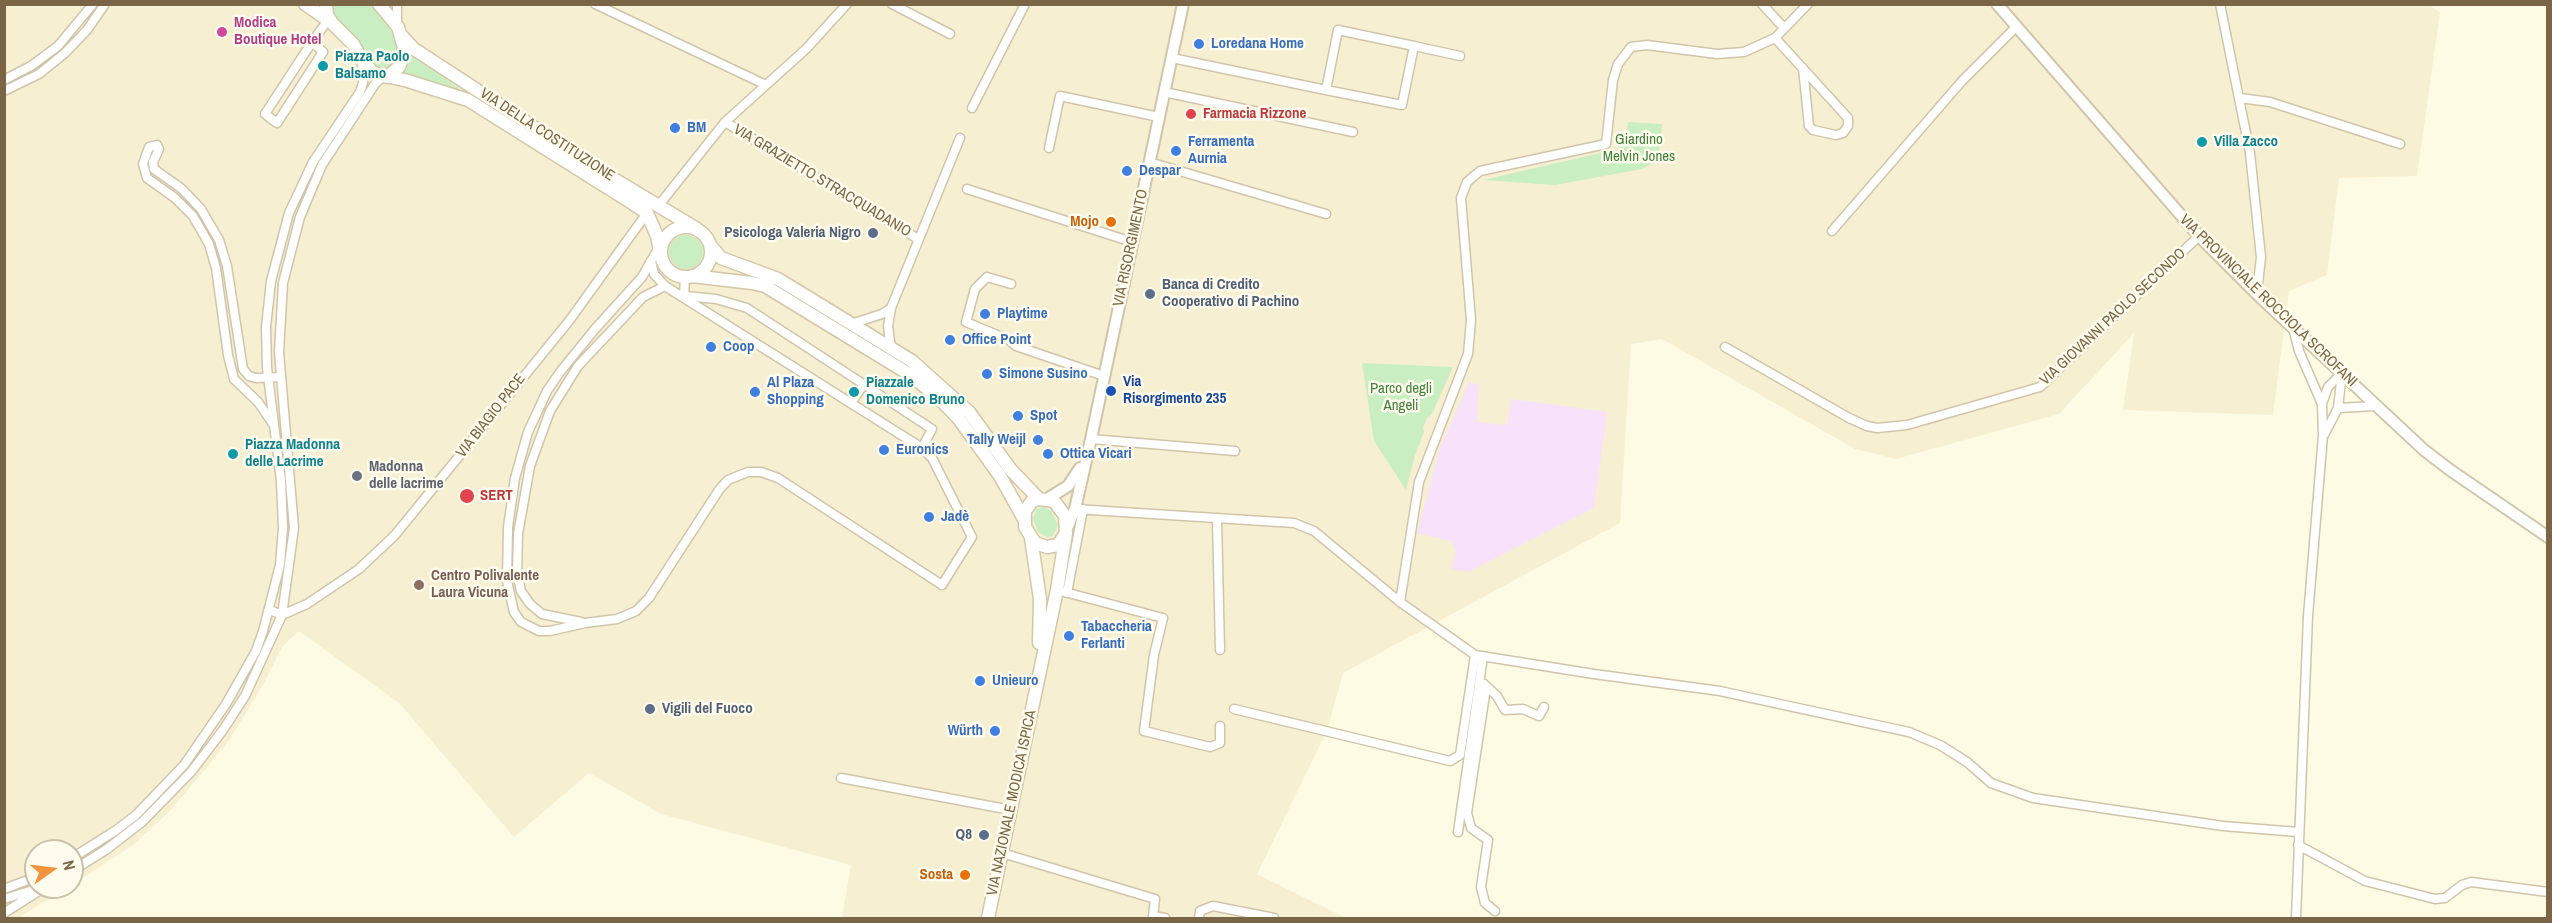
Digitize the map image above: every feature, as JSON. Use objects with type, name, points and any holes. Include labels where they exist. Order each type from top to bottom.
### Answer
[{"type":"main road","points":[[305,4],[330,21],[353,44],[373,73],[386,77],[394,74],[403,60],[405,52],[399,31]]},
{"type":"main road","points":[[326,4],[330,21]]},
{"type":"main road","name":"VIA DELLA COSTITUZIONE","points":[[380,4],[414,49],[612,178],[697,230]]},
{"type":"main road","name":"VIA DELLA COSTITUZIONE","points":[[386,77],[408,81],[479,106],[647,213]]},
{"type":"main road","points":[[647,213],[659,252],[664,263],[673,273],[687,279],[752,283],[765,286],[909,374],[938,397],[959,419],[1000,476],[1024,519],[1031,538],[1040,599],[1035,689]]},
{"type":"main road","points":[[659,252],[671,232],[677,228],[697,230],[707,238],[721,258],[778,279],[912,361],[969,412],[1011,470],[1043,499],[1054,501],[1062,510],[1067,529],[1062,591],[1035,689]]},
{"type":"main road","points":[[687,279],[707,264],[710,258],[710,245]]},
{"type":"main road","points":[[1024,519],[1028,506],[1043,499]]},
{"type":"main road","points":[[1031,538],[1035,543],[1047,547],[1058,545],[1067,529]]},
{"type":"main road","name":"VIA NAZIONALE MODICA ISPICA","points":[[988,918],[1035,689]]},
{"type":"street","points":[[4,80],[44,58],[71,32],[93,4]]},
{"type":"street","points":[[4,91],[39,74],[79,39],[105,4]]},
{"type":"street","points":[[397,4],[399,31]]},
{"type":"street","points":[[595,4],[766,85]]},
{"type":"street","points":[[658,205],[725,122],[806,49],[847,4]]},
{"type":"street","points":[[892,4],[950,34]]},
{"type":"street","points":[[972,108],[1025,4]]},
{"type":"street","name":"VIA RISORGIMENTO","points":[[1085,457],[1091,439],[1183,4]]},
{"type":"street","points":[[1762,4],[1785,28]]},
{"type":"street","points":[[1400,602],[1419,482],[1468,354],[1471,320],[1461,198],[1467,182],[1480,171],[1606,144],[1618,64],[1631,47],[1647,45],[1734,54],[1754,49],[1775,38],[1808,4]]},
{"type":"street","name":"VIA PROVINCIALE ROCCIOLA SCROFANI","points":[[1997,4],[2199,236],[2292,327],[2376,406],[2450,470],[2547,537]]},
{"type":"street","points":[[2220,4],[2250,153],[2259,245],[2257,293]]},
{"type":"street","points":[[312,42],[323,52],[277,123],[264,114],[312,42],[330,21]]},
{"type":"street","points":[[1832,231],[1962,81],[2016,27]]},
{"type":"street","points":[[1326,90],[1338,30],[1460,56]]},
{"type":"street","points":[[71,32],[79,39]]},
{"type":"street","points":[[1775,38],[1803,68],[1848,118],[1848,126],[1843,133],[1836,135],[1813,130],[1809,126],[1803,68]]},
{"type":"street","points":[[1172,58],[1402,105],[1414,46]]},
{"type":"street","points":[[84,851],[116,831],[154,798],[184,765],[214,725],[255,651],[270,610],[280,564],[283,502],[267,368],[267,303],[289,213],[313,162],[360,92],[363,83],[362,60]]},
{"type":"street","points":[[84,863],[122,838],[161,805],[191,772],[223,730],[249,687],[282,615],[294,528],[280,377],[280,306],[287,262],[300,217],[322,165],[375,84],[386,77]]},
{"type":"street","points":[[1164,92],[1353,132]]},
{"type":"street","points":[[1050,148],[1060,96],[1159,117]]},
{"type":"street","points":[[2240,98],[2270,102],[2400,144]]},
{"type":"street","name":"VIA GRAZIETTO STRACQUADANIO","points":[[725,122],[918,239]]},
{"type":"street","points":[[891,349],[888,326],[891,308],[960,138]]},
{"type":"street","points":[[153,166],[159,149],[153,145],[146,151],[143,168],[147,178],[175,198],[193,216],[204,233],[216,268],[231,371],[239,386],[252,396],[266,412],[276,431]]},
{"type":"street","points":[[1149,162],[1326,214]]},
{"type":"street","points":[[153,166],[201,209],[214,228],[227,266],[242,366],[246,374],[256,378],[280,377]]},
{"type":"street","points":[[143,168],[153,166]]},
{"type":"street","points":[[967,189],[1132,242]]},
{"type":"street","points":[[289,213],[300,217]]},
{"type":"street","name":"VIA BIAGIO PACE","points":[[282,615],[307,604],[359,569],[395,535],[569,321],[647,213]]},
{"type":"street","name":"VIA GIOVANNI PAOLO SECONDO","points":[[1725,347],[1867,426],[1877,428],[1907,425],[2040,387],[2199,236]]},
{"type":"street","points":[[659,252],[654,274],[667,287],[922,448],[932,458],[972,537],[942,585],[778,478],[761,472],[748,472],[728,480],[718,490],[643,605],[623,618],[585,622],[539,632],[521,622],[514,612],[507,581],[510,504],[525,443],[547,391],[580,347],[642,277],[659,252]]},
{"type":"street","points":[[1011,284],[987,277],[975,289],[966,322],[1009,340],[1016,346],[1104,376]]},
{"type":"street","points":[[585,622],[542,614],[530,604],[521,591],[517,573],[518,534],[530,466],[549,411],[578,366],[643,297],[687,279]]},
{"type":"street","points":[[684,296],[687,279]]},
{"type":"street","points":[[684,296],[716,299],[747,308],[932,429],[922,448]]},
{"type":"street","points":[[851,324],[882,314],[891,308]]},
{"type":"street","points":[[2292,327],[2299,351],[2322,404]]},
{"type":"street","points":[[252,396],[249,383],[262,377],[267,368]]},
{"type":"street","points":[[2296,918],[2308,616],[2323,435],[2322,404],[2328,387],[2342,373]]},
{"type":"street","points":[[2323,435],[2338,408],[2342,373]]},
{"type":"street","points":[[851,404],[864,384]]},
{"type":"street","points":[[252,396],[283,398]]},
{"type":"street","points":[[2338,408],[2376,406]]},
{"type":"street","points":[[1091,439],[1235,451]]},
{"type":"street","points":[[1043,499],[1068,486],[1085,457]]},
{"type":"street","points":[[1085,457],[1079,509],[1062,591],[1163,618],[1154,655],[1144,731],[1210,747],[1220,743],[1220,726]]},
{"type":"street","points":[[1079,509],[1294,523],[1314,531],[1400,602],[1479,656],[1720,691],[1909,732],[1940,745],[1967,762],[1991,783],[2033,798],[2223,825],[2298,832]]},
{"type":"street","points":[[1067,529],[1079,509]]},
{"type":"street","points":[[1217,518],[1220,650]]},
{"type":"street","points":[[270,610],[282,615]]},
{"type":"street","points":[[1458,832],[1480,679],[1479,656]]},
{"type":"street","points":[[1234,709],[1450,761],[1460,755],[1479,656]]},
{"type":"street","points":[[1480,679],[1486,688],[1497,696],[1505,710],[1523,709],[1539,716],[1544,707]]},
{"type":"street","points":[[1486,688],[1467,813],[1471,828],[1488,840],[1481,887],[1485,903],[1495,911]]},
{"type":"street","points":[[841,778],[1011,810]]},
{"type":"street","points":[[154,798],[161,805]]},
{"type":"street","points":[[2298,845],[2365,881],[2435,899],[2445,898],[2462,885],[2471,882],[2547,892]]},
{"type":"street","points":[[1002,853],[1155,899],[1153,916],[1165,918]]},
{"type":"street","points":[[4,889],[24,882]]},
{"type":"street","points":[[6,899],[24,884]]},
{"type":"street","points":[[6,899],[24,893]]},
{"type":"street","points":[[6,899],[8,911],[26,899]]},
{"type":"street","points":[[1198,918],[1200,911],[1213,906],[1274,918]]},
{"type":"shaded area","points":[[2427,4],[2440,12],[2417,176],[2339,178],[2327,275],[2289,291],[2273,415],[2123,410],[2134,333],[2059,414],[1896,459],[1855,449],[1662,339],[1631,344],[1620,523],[1343,673],[1327,731],[1257,874],[1346,918],[842,918],[851,865],[661,814],[589,773],[514,837],[399,703],[299,631],[282,647],[263,685],[228,742],[169,812],[132,846],[84,877],[84,839],[24,839],[24,899],[49,899],[18,918],[5,918],[5,5]]},
{"type":"shaded area","points":[[1469,382],[1479,385],[1477,422],[1507,425],[1511,399],[1607,412],[1594,508],[1468,572],[1451,569],[1456,551],[1451,541],[1417,533],[1440,448]]},
{"type":"green space","points":[[332,4],[371,5],[381,14],[396,40],[398,52],[393,66],[381,71],[374,68],[360,43],[332,14]]},
{"type":"green space","points":[[410,53],[467,94],[403,74]]},
{"type":"green space","name":"Giardino Melvin Jones","points":[[1628,122],[1662,124],[1658,161],[1642,169],[1555,185],[1483,180],[1618,149],[1618,134],[1627,131]]},
{"type":"green space","points":[[686,235],[698,240],[703,252],[698,264],[686,269],[674,264],[669,252],[674,240]]},
{"type":"green space","name":"Parco degli Angeli","points":[[1362,363],[1453,367],[1432,414],[1427,418],[1423,428],[1424,432],[1406,490],[1374,441]]},
{"type":"green space","points":[[1044,507],[1051,511],[1058,525],[1053,536],[1047,537],[1038,532],[1033,518],[1036,509]]},
{"type":"place","name":"Modica Boutique Hotel","points":[[222,32]]},
{"type":"place","name":"Loredana Home","points":[[1199,44]]},
{"type":"place","name":"Piazza Paolo Balsamo","points":[[323,66]]},
{"type":"place","name":"Farmacia Rizzone","points":[[1191,114]]},
{"type":"place","name":"BM","points":[[675,128]]},
{"type":"place","name":"Villa Zacco","points":[[2202,142]]},
{"type":"place","name":"Ferramenta Aurnia","points":[[1176,151]]},
{"type":"place","name":"Despar","points":[[1127,171]]},
{"type":"place","name":"Mojo","points":[[1111,222]]},
{"type":"place","name":"Psicologa Valeria Nigro","points":[[873,233]]},
{"type":"place","name":"Banca di Credito Cooperativo di Pachino","points":[[1150,294]]},
{"type":"place","name":"Playtime","points":[[985,314]]},
{"type":"place","name":"Office Point","points":[[950,340]]},
{"type":"place","name":"Coop","points":[[711,347]]},
{"type":"place","name":"Simone Susino","points":[[987,374]]},
{"type":"place","name":"Via Risorgimento 235","points":[[1111,391]]},
{"type":"place","name":"Al Plaza Shopping","points":[[755,392]]},
{"type":"place","name":"Piazzale Domenico Bruno","points":[[854,392]]},
{"type":"place","name":"Spot","points":[[1018,416]]},
{"type":"place","name":"Tally Weijl","points":[[1038,440]]},
{"type":"place","name":"Euronics","points":[[884,450]]},
{"type":"place","name":"Piazza Madonna delle Lacrime","points":[[233,454]]},
{"type":"place","name":"Ottica Vicari","points":[[1048,454]]},
{"type":"place","name":"Madonna delle lacrime","points":[[357,476]]},
{"type":"place","name":"SERT","points":[[467,496]]},
{"type":"place","name":"Jadè","points":[[929,517]]},
{"type":"place","name":"Centro Polivalente Laura Vicuna","points":[[419,585]]},
{"type":"place","name":"Tabaccheria Ferlanti","points":[[1069,636]]},
{"type":"place","name":"Unieuro","points":[[980,681]]},
{"type":"place","name":"Vigili del Fuoco","points":[[650,709]]},
{"type":"place","name":"Würth","points":[[995,731]]},
{"type":"place","name":"Q8","points":[[984,835]]},
{"type":"place","name":"Sosta","points":[[965,875]]}]
